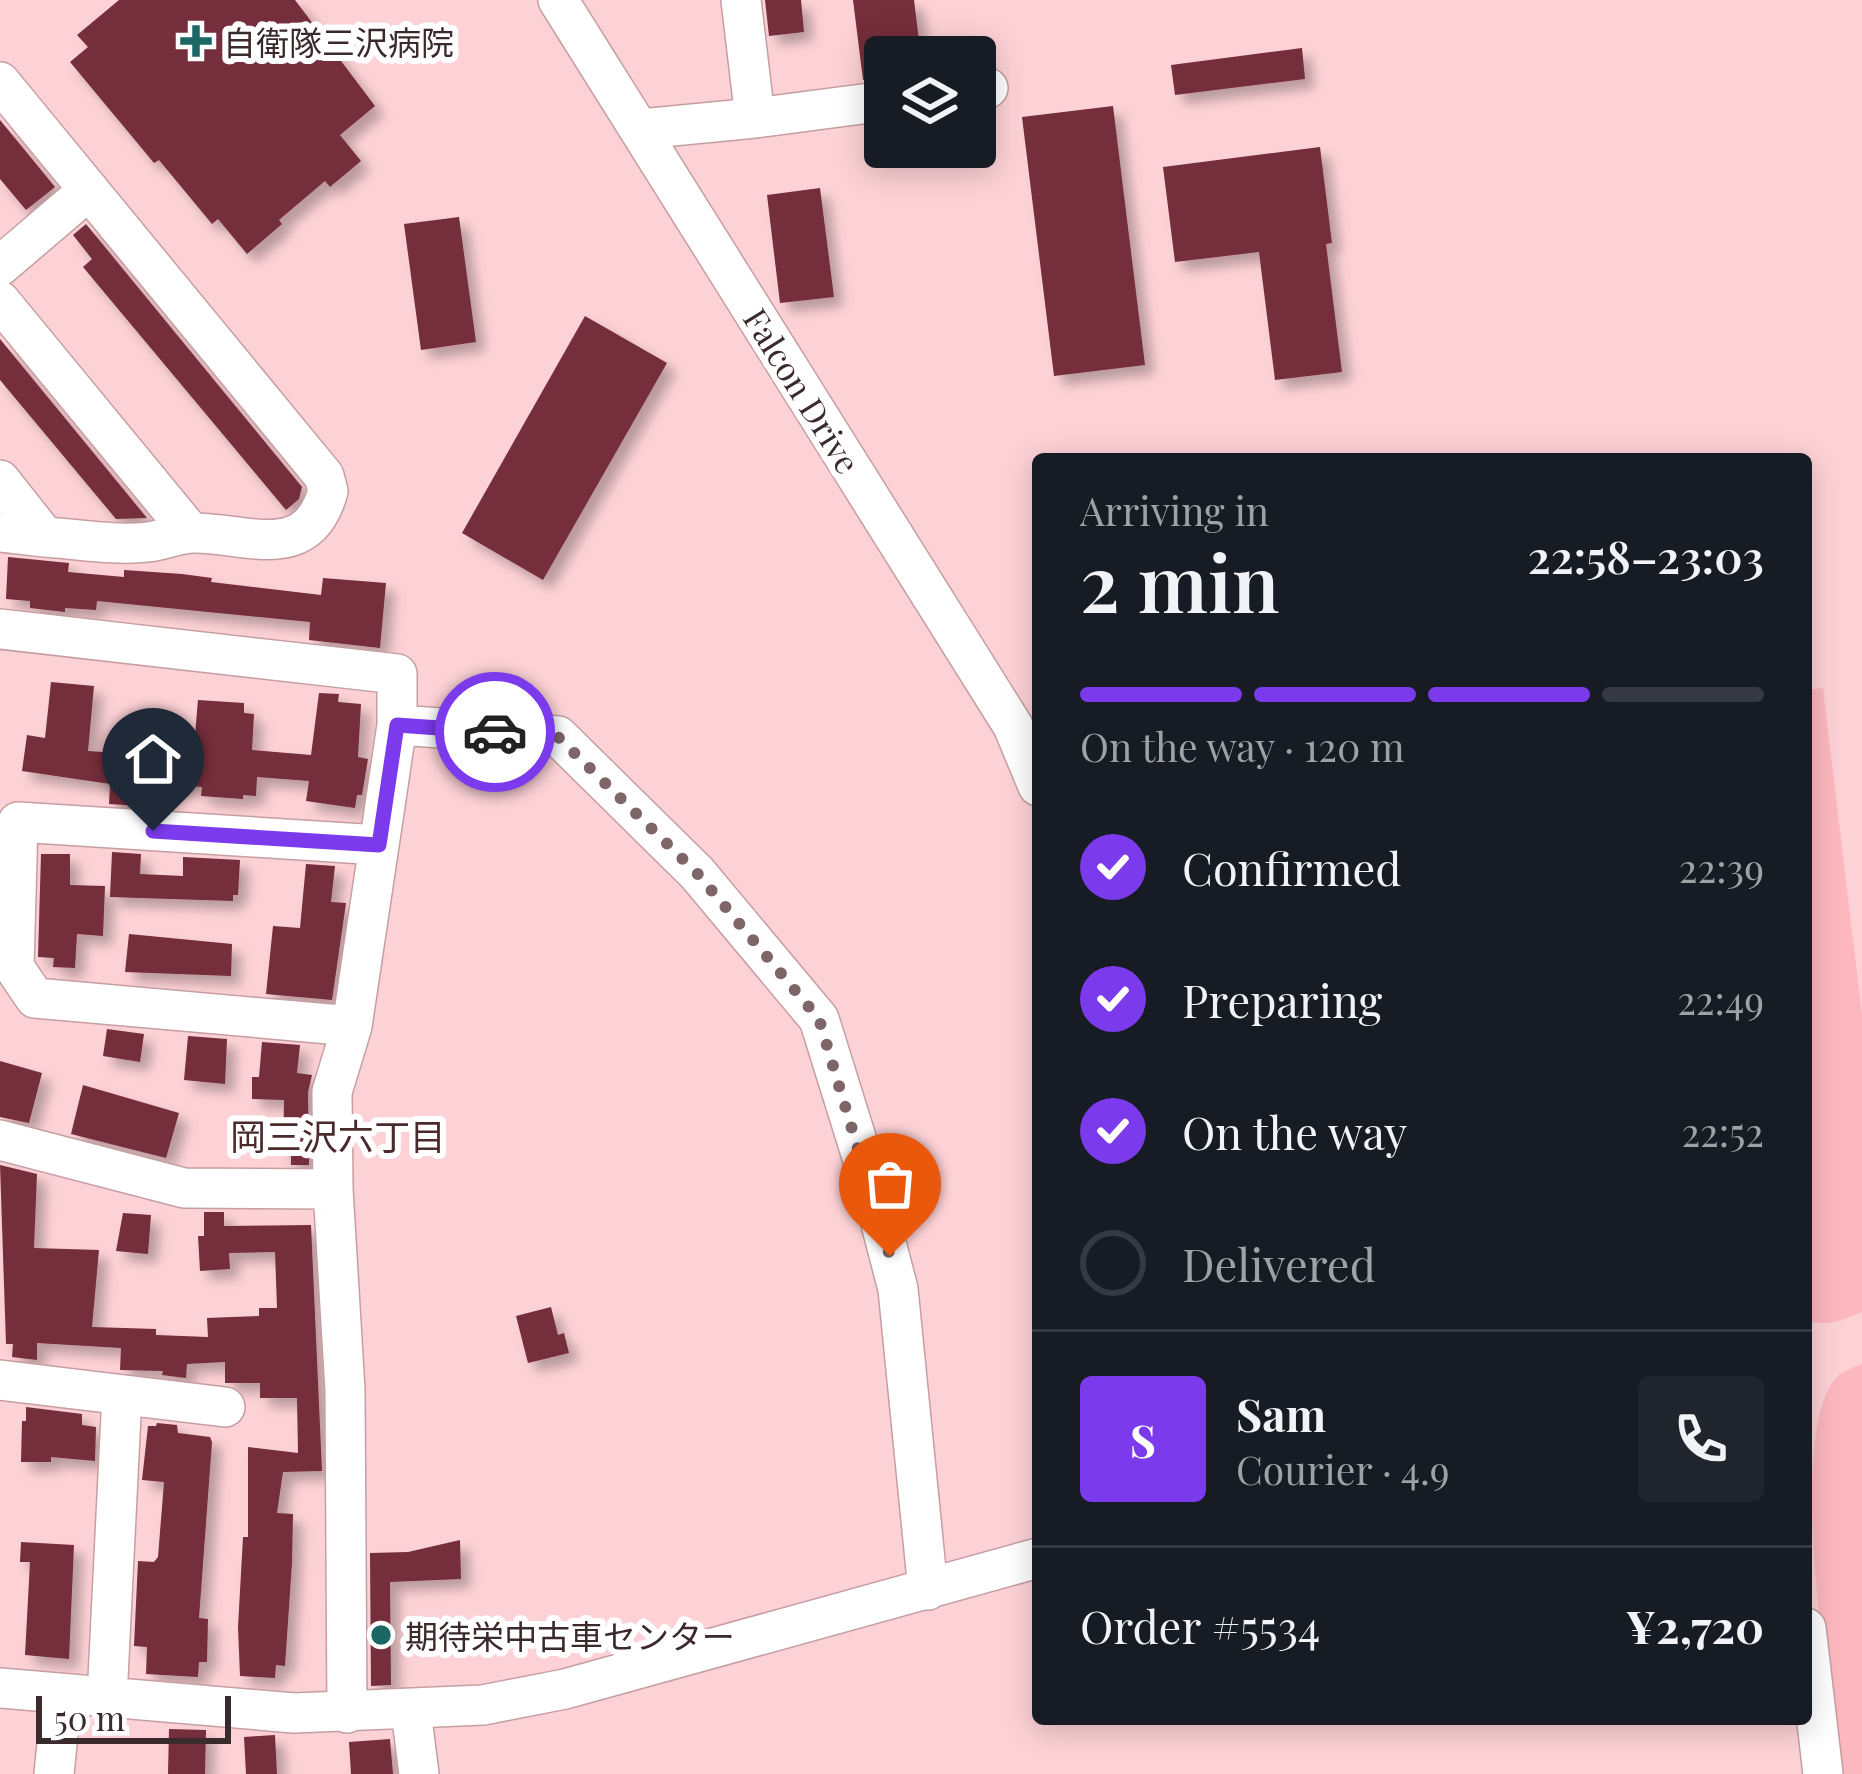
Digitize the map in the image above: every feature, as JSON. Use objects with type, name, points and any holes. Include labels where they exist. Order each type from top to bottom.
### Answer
[{"type":"street","name":"Falcon Drive","points":[[558,0],[1013,726],[1032,772]]},
{"type":"street","points":[[741,0],[755,118]]},
{"type":"street","points":[[0,82],[324,476],[328,491],[315,522],[301,533],[270,542],[191,533],[146,543],[0,532]]},
{"type":"street","points":[[641,129],[864,104]]},
{"type":"street","points":[[0,266],[88,190]]},
{"type":"street","points":[[0,301],[191,533]]},
{"type":"street","points":[[0,479],[45,537]]},
{"type":"street","points":[[0,628],[398,674],[397,725],[352,1026],[332,1092],[345,1390],[347,1713]]},
{"type":"street","points":[[397,725],[557,736],[697,873],[819,1019],[898,1289],[928,1590]]},
{"type":"street","points":[[352,1026],[35,998],[14,967],[17,823],[379,845]]},
{"type":"street","points":[[0,1140],[184,1188],[333,1189]]},
{"type":"street","points":[[0,1380],[225,1407]]},
{"type":"street","points":[[107,1698],[122,1395]]},
{"type":"street","points":[[0,1688],[295,1713],[483,1705],[565,1689],[1032,1560]]},
{"type":"street","points":[[1812,1680],[1823,1774]]},
{"type":"street","points":[[54,1774],[62,1694]]},
{"type":"street","points":[[411,1711],[419,1774]]},
{"type":"shaded area","points":[[1823,688],[1862,1015],[1862,1312],[1821,1323],[1812,1321],[1812,689]]},
{"type":"shaded area","points":[[1862,1364],[1862,1774],[1840,1774],[1815,1567],[1814,1451],[1822,1407],[1837,1377]]},
{"type":"building","points":[[119,0],[295,0],[375,106],[340,135],[361,161],[330,187],[325,181],[247,254],[218,219],[212,224],[159,160],[154,163],[70,62],[88,47],[77,35]]},
{"type":"building","points":[[765,0],[801,0],[804,32],[769,36]]},
{"type":"building","points":[[853,0],[914,0],[918,36],[864,36],[863,80]]},
{"type":"building","points":[[1302,48],[1305,79],[1175,95],[1171,65]]},
{"type":"building","points":[[1113,106],[1145,365],[1054,376],[1022,117]]},
{"type":"building","points":[[0,120],[55,187],[26,210],[0,179]]},
{"type":"building","points":[[1320,147],[1342,372],[1275,380],[1259,252],[1175,262],[1163,167]]},
{"type":"building","points":[[820,188],[834,297],[780,303],[767,195]]},
{"type":"building","points":[[459,217],[476,342],[421,350],[404,224]]},
{"type":"building","points":[[86,224],[302,487],[299,499],[286,510],[83,267],[92,259],[73,235]]},
{"type":"building","points":[[585,316],[667,363],[543,580],[462,533]]},
{"type":"building","points":[[0,339],[147,518],[116,519],[0,380]]},
{"type":"building","points":[[8,557],[69,563],[68,572],[124,577],[124,570],[182,574],[321,595],[323,578],[386,583],[380,648],[309,640],[310,622],[97,601],[96,610],[30,608],[30,601],[6,599]]},
{"type":"building","points":[[51,682],[94,686],[88,751],[193,758],[198,700],[244,703],[244,713],[254,714],[252,750],[311,755],[319,693],[339,694],[338,702],[361,704],[358,757],[368,759],[362,795],[357,795],[355,808],[306,801],[309,781],[257,777],[256,796],[243,795],[243,799],[201,796],[202,787],[142,783],[141,806],[109,804],[110,784],[22,771],[27,735],[45,738]]},
{"type":"building","points":[[112,852],[141,854],[140,874],[183,876],[183,857],[240,860],[238,895],[233,895],[233,901],[110,897]]},
{"type":"building","points":[[41,854],[70,854],[70,885],[105,886],[103,936],[77,934],[75,968],[53,967],[54,958],[38,957]]},
{"type":"building","points":[[306,864],[335,866],[331,902],[346,903],[332,1000],[266,994],[273,926],[300,928]]},
{"type":"building","points":[[129,934],[232,944],[231,976],[125,972]]},
{"type":"building","points":[[107,1029],[144,1034],[140,1062],[103,1056]]},
{"type":"building","points":[[188,1036],[227,1039],[225,1084],[184,1080]]},
{"type":"building","points":[[262,1042],[300,1045],[297,1073],[312,1075],[309,1165],[291,1165],[291,1156],[283,1156],[284,1100],[252,1099],[252,1077],[259,1077]]},
{"type":"building","points":[[0,1061],[42,1073],[29,1123],[0,1117]]},
{"type":"building","points":[[83,1085],[179,1113],[166,1158],[71,1134]]},
{"type":"building","points":[[0,1165],[37,1174],[34,1248],[99,1250],[92,1327],[208,1337],[207,1318],[259,1316],[259,1308],[277,1308],[275,1252],[229,1253],[230,1269],[200,1271],[198,1236],[204,1236],[204,1212],[224,1212],[224,1226],[311,1225],[322,1471],[283,1472],[277,1513],[293,1514],[292,1563],[285,1666],[276,1665],[275,1678],[240,1676],[238,1627],[243,1537],[248,1537],[248,1447],[298,1453],[297,1398],[260,1398],[260,1383],[225,1383],[225,1362],[187,1364],[186,1378],[162,1375],[163,1371],[120,1370],[121,1348],[37,1343],[37,1360],[12,1357],[13,1344],[6,1344]]},
{"type":"building","points":[[123,1213],[151,1215],[148,1254],[116,1251]]},
{"type":"building","points":[[551,1307],[558,1335],[564,1333],[569,1353],[528,1363],[516,1316]]},
{"type":"building","points":[[26,1407],[82,1414],[82,1425],[96,1427],[95,1461],[51,1457],[51,1462],[21,1462]]},
{"type":"building","points":[[177,1425],[178,1433],[210,1437],[212,1442],[199,1618],[208,1619],[207,1662],[199,1662],[198,1677],[146,1674],[147,1647],[134,1646],[138,1561],[154,1562],[158,1557],[164,1482],[142,1480],[148,1426]]},
{"type":"building","points":[[460,1540],[461,1579],[390,1582],[391,1685],[371,1686],[370,1553],[408,1552]]},
{"type":"building","points":[[21,1542],[74,1545],[69,1659],[25,1655],[30,1562],[20,1562]]},
{"type":"building","points":[[169,1729],[206,1730],[205,1774],[168,1774]]},
{"type":"building","points":[[275,1735],[277,1774],[246,1774],[244,1737]]},
{"type":"building","points":[[390,1739],[393,1774],[351,1774],[349,1742]]},
{"type":"way so far","points":[[495,732],[557,736],[697,873],[819,1019],[890,1256]]},
{"type":"place","name":"自衛隊三沢病院","points":[[196,41]]},
{"type":"place","name":"期待栄中古車センター","points":[[381,1635]]},
{"type":"district","name":"岡三沢六丁目","points":[[338,1135]]},
{"type":"route","points":[[153,831],[379,845],[397,725],[495,732]]}]
